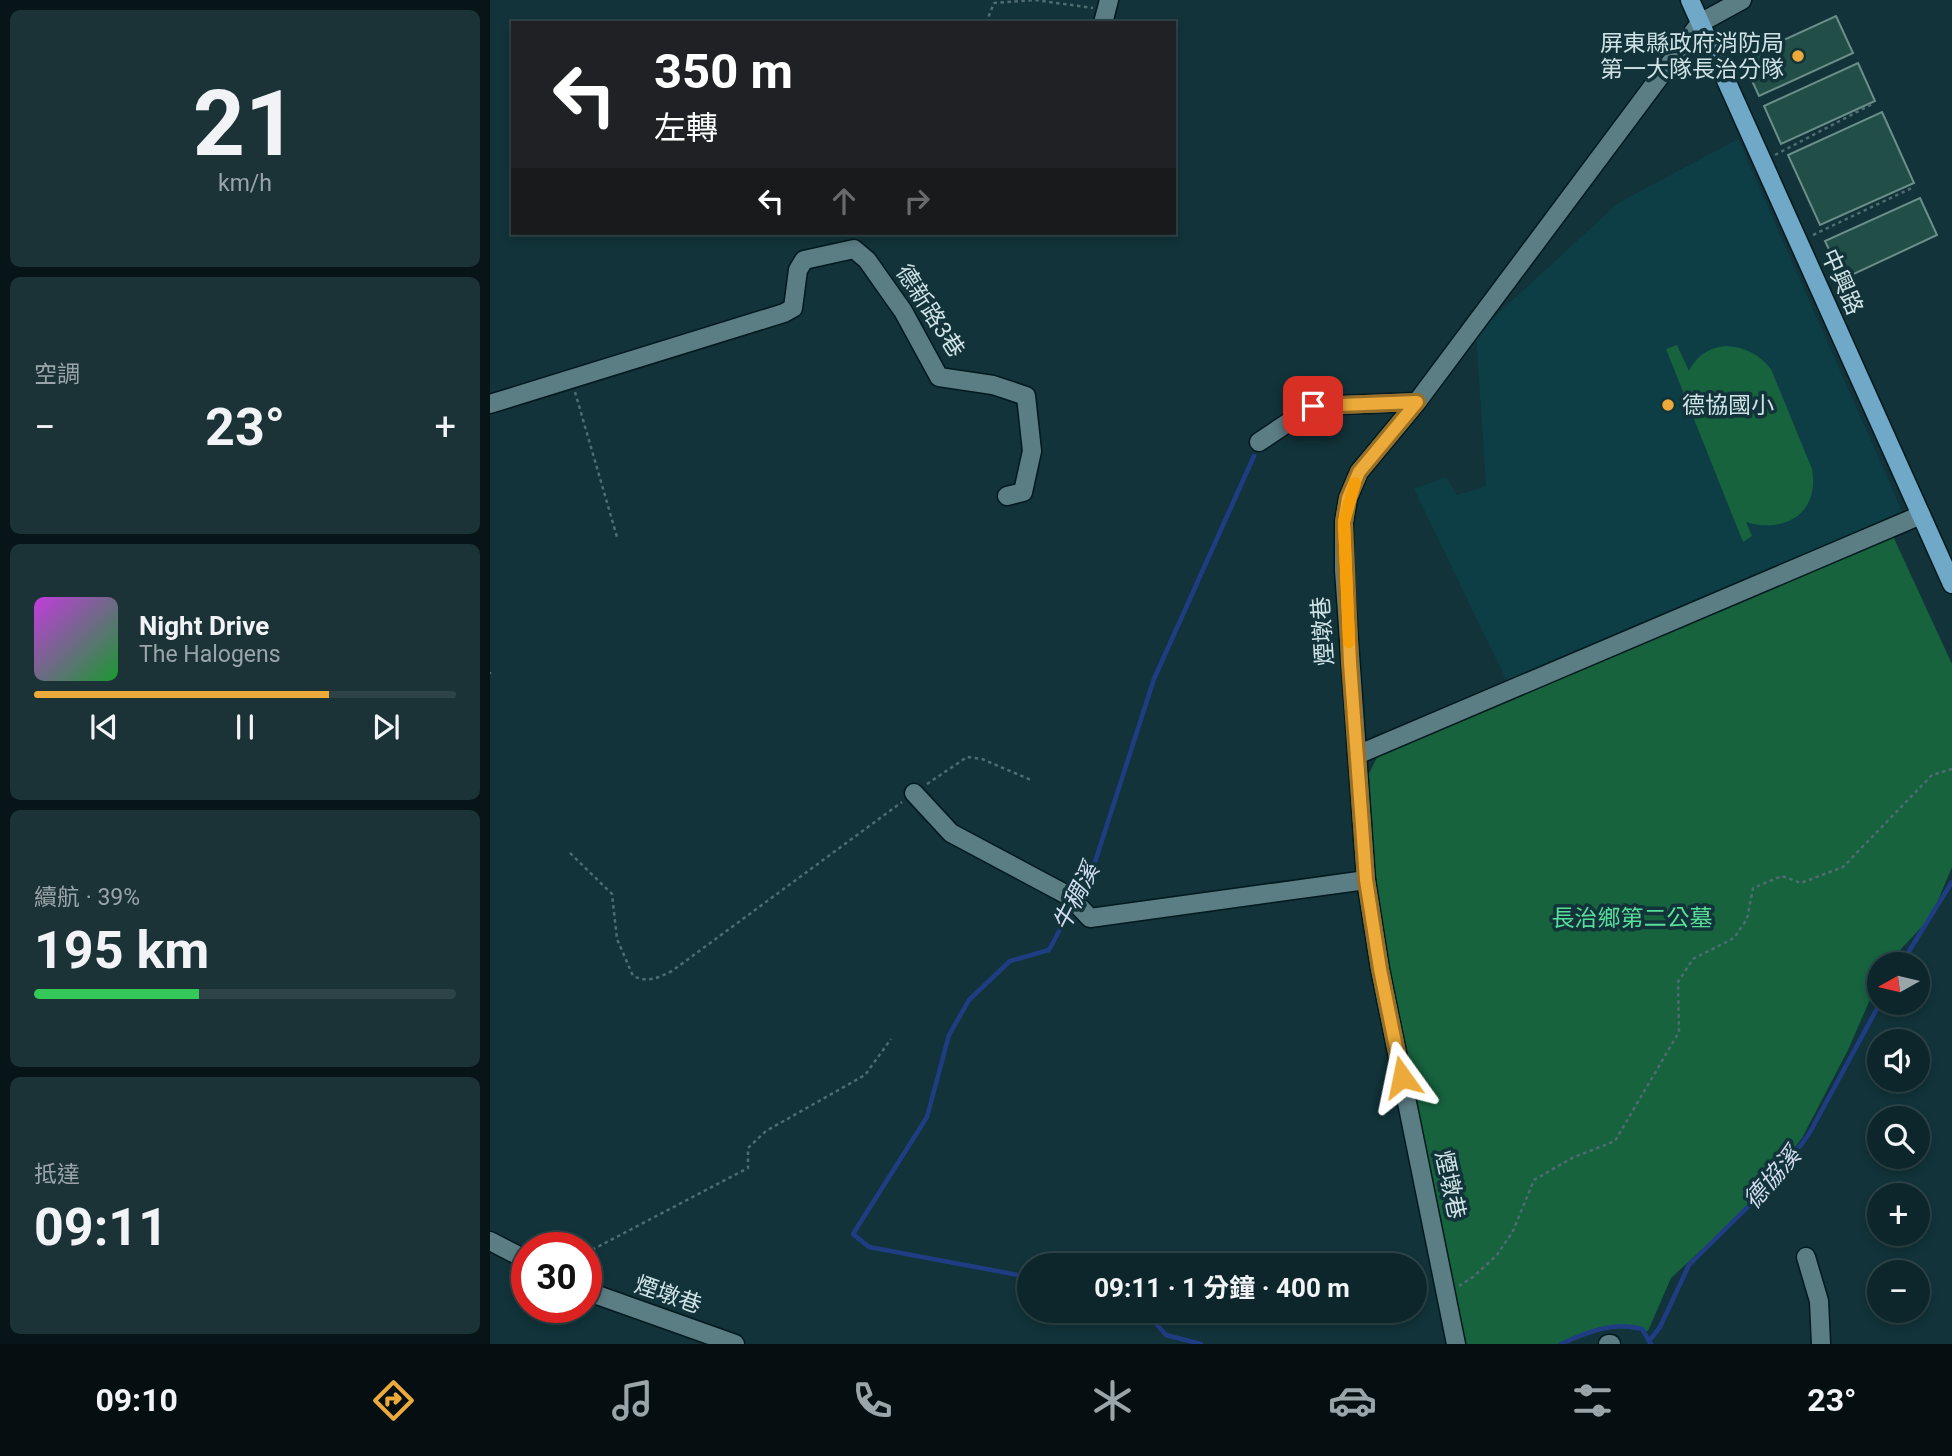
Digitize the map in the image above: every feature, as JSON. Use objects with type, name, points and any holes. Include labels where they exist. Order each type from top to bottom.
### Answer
[{"type":"main road","name":"中興路","points":[[1690,0],[1952,584]]},
{"type":"street","points":[[1700,23],[1742,0]]},
{"type":"street","name":"煙墩巷","points":[[1456,1344],[1448,1293],[1380,969],[1366,880],[1344,570],[1344,522],[1348,498],[1359,472],[1417,402],[1700,23]]},
{"type":"street","name":"德新路3巷","points":[[490,404],[784,313],[793,308],[798,270],[804,260],[854,249],[867,260],[903,311],[939,377],[993,385],[1026,396],[1032,451],[1023,492],[1007,496]]},
{"type":"street","points":[[1259,442],[1313,406],[1417,402]]},
{"type":"street","points":[[1357,755],[1921,515]]},
{"type":"street","points":[[914,793],[951,833],[1069,895],[1090,918],[1366,880]]},
{"type":"street","points":[[490,1241],[511,1252]]},
{"type":"street","points":[[1806,1257],[1819,1301],[1821,1344]]},
{"type":"street","name":"煙墩巷","points":[[602,1298],[689,1336],[735,1344]]},
{"type":"path","points":[[987,21],[995,4],[1035,0],[1106,11]]},
{"type":"path","points":[[1762,162],[1874,103]]},
{"type":"path","points":[[1798,243],[1914,187]]},
{"type":"path","points":[[571,379],[617,537]]},
{"type":"path","points":[[570,853],[612,894],[617,939],[633,976],[643,981],[654,980],[672,971],[967,757],[982,759],[1031,779]]},
{"type":"path","points":[[1448,1293],[1474,1277],[1497,1255],[1513,1231],[1534,1180],[1572,1158],[1615,1141],[1679,1032],[1678,982],[1693,959],[1734,938],[1747,919],[1753,888],[1782,876],[1801,883],[1843,867],[1931,775],[1952,769]]},
{"type":"path","points":[[602,1245],[748,1167],[748,1148],[766,1131],[865,1075],[891,1039]]},
{"type":"shaded area","name":"德協國小","points":[[1738,139],[1902,511],[1509,686],[1414,489],[1446,477],[1457,495],[1486,486],[1476,334],[1618,203]]},
{"type":"green space","points":[[1677,345],[1689,371],[1706,352],[1728,346],[1751,353],[1771,369],[1812,469],[1811,498],[1797,516],[1774,525],[1746,522],[1752,536],[1743,542],[1666,349]]},
{"type":"green space","name":"長治鄉第二公墓","points":[[1892,534],[1952,664],[1952,867],[1931,917],[1898,952],[1867,952],[1867,1006],[1848,1050],[1802,1138],[1749,1206],[1671,1278],[1648,1331],[1609,1327],[1558,1344],[1465,1344],[1448,1278],[1383,962],[1365,782],[1380,751]]},
{"type":"building","name":"屏東縣政府消防局 第一大隊長治分隊","points":[[1836,16],[1853,53],[1759,96],[1742,59]]},
{"type":"building","points":[[1858,63],[1875,101],[1781,144],[1764,106]]},
{"type":"building","points":[[1882,112],[1914,183],[1820,225],[1788,155]]},
{"type":"building","points":[[1920,198],[1937,235],[1843,279],[1825,241]]},
{"type":"waterway","name":"牛稠溪","points":[[1078,896],[1095,862],[1154,679],[1254,456]]},
{"type":"waterway","name":"德協溪","points":[[1908,952],[1952,882]]},
{"type":"waterway","name":"牛稠溪","points":[[1017,1275],[869,1247],[853,1234],[927,1117],[949,1035],[969,1000],[1010,961],[1049,950],[1072,907]]},
{"type":"waterway","name":"德協溪","points":[[1649,1341],[1660,1327],[1689,1265],[1773,1182],[1809,1134],[1873,1015]]},
{"type":"waterway","name":"牛稠溪","points":[[1156,1323],[1166,1335],[1201,1344]]},
{"type":"waterway","name":"牛稠溪","points":[[1561,1344],[1591,1332],[1621,1326],[1642,1329],[1651,1344]]},
{"type":"slow traffic","points":[[1349,642],[1344,522],[1348,498],[1355,483]]},
{"type":"place","name":"屏東縣政府消防局 第一大隊長治分隊","points":[[1798,56]]},
{"type":"place","name":"德協國小","points":[[1668,405]]},
{"type":"route","points":[[1313,406],[1417,402],[1359,472],[1348,498],[1344,522],[1344,570],[1366,880],[1380,969],[1402,1077]]}]
